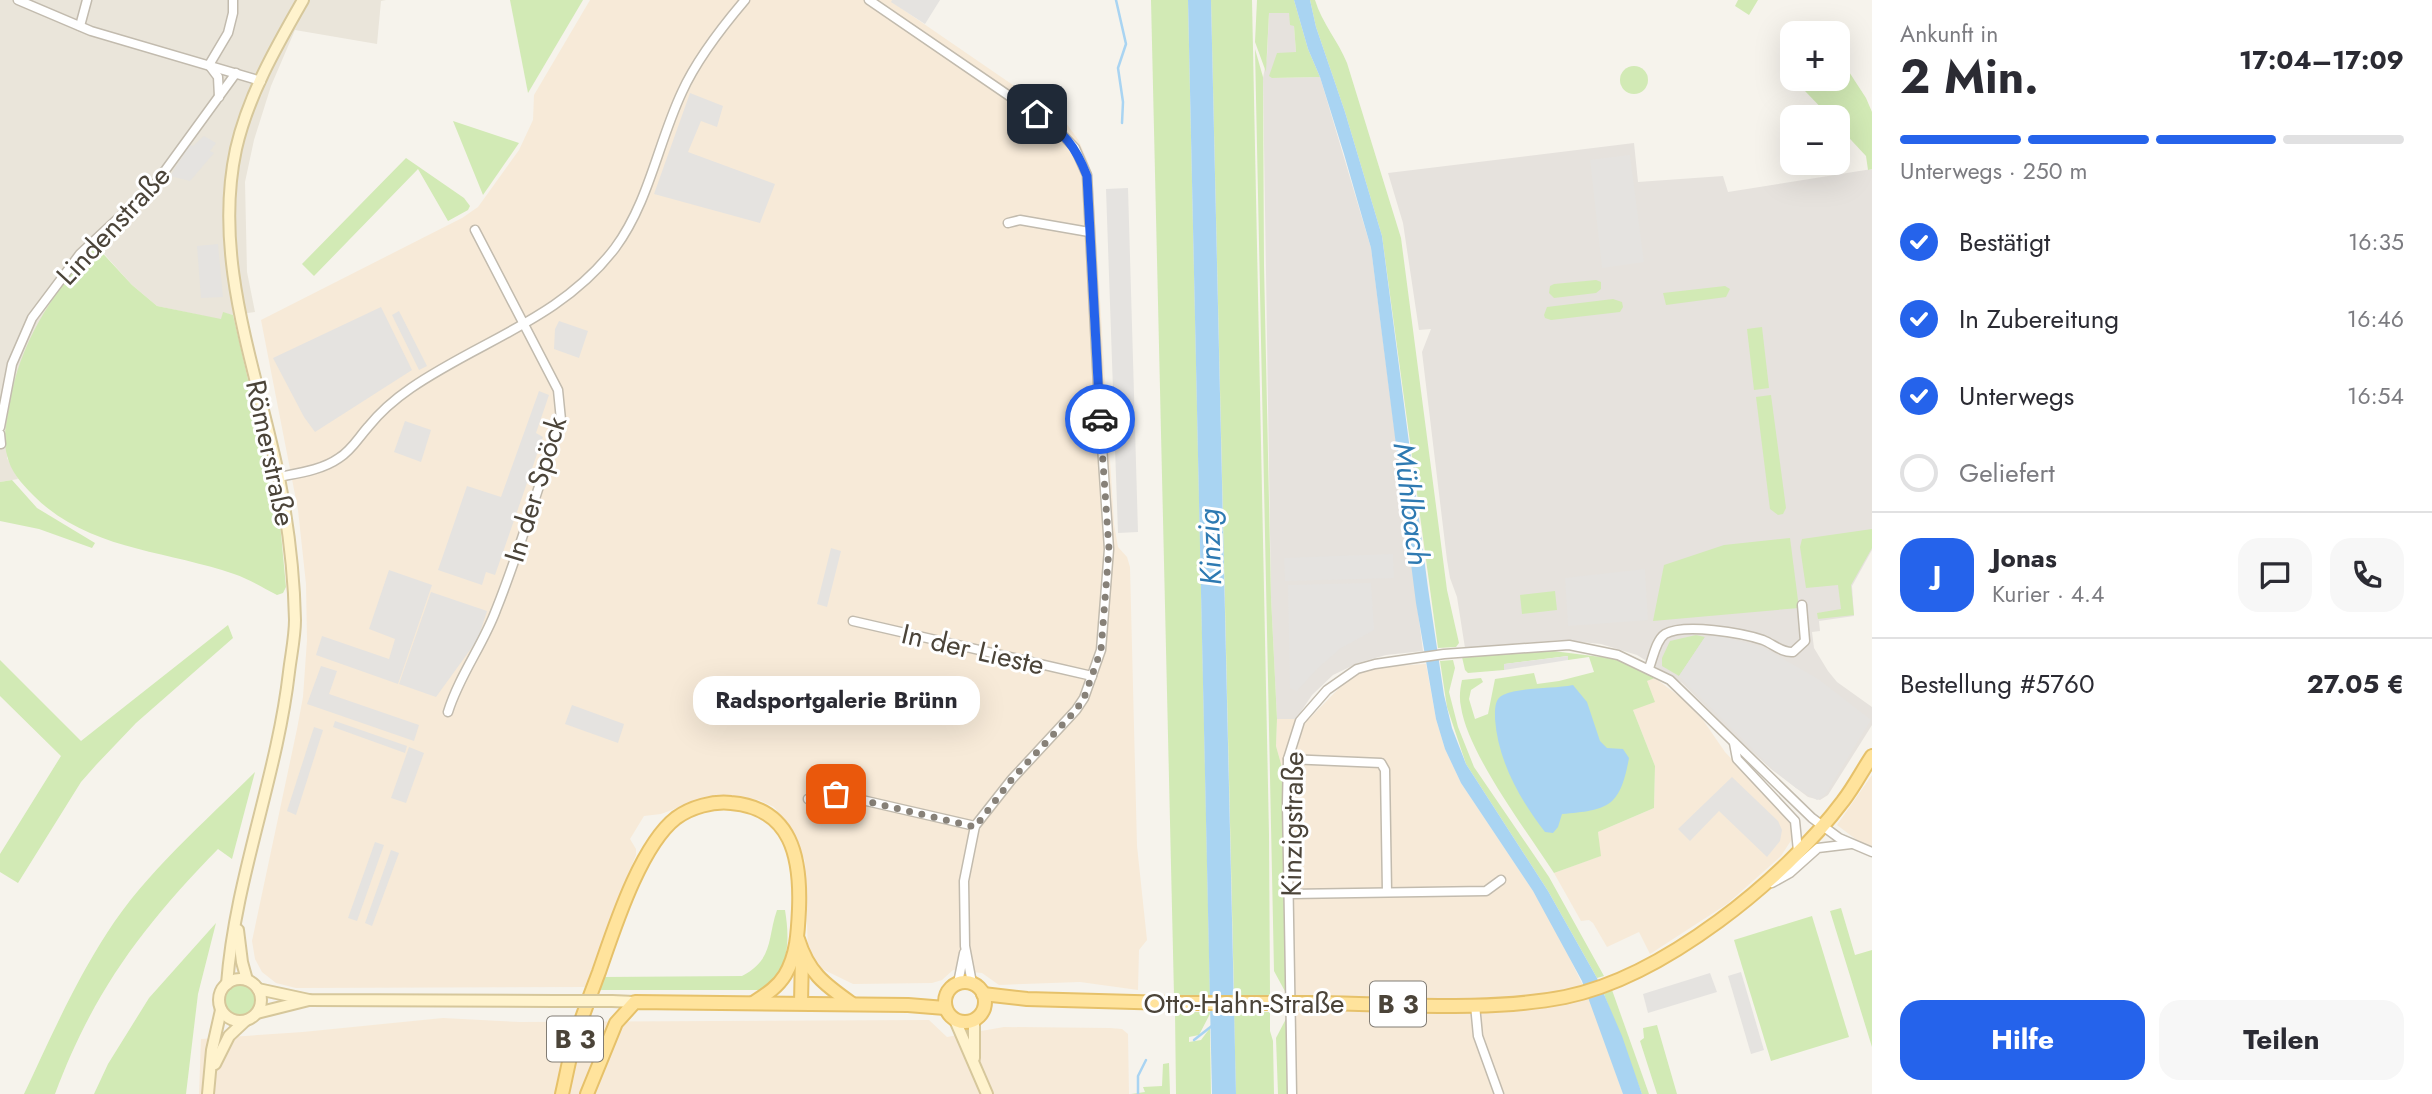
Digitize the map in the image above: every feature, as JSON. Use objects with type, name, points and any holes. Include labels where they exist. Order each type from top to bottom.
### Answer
[{"type":"main road","name":"Otto-Hahn-Straße","points":[[983,994],[1027,999],[1170,1003],[1475,1005],[1532,1002],[1568,996],[1619,980],[1661,960],[1759,890],[1822,826],[1844,799],[1872,756]]},
{"type":"main road","name":"B 3","points":[[562,1094],[573,1044],[625,903],[651,847],[675,818],[704,805],[725,802],[755,808],[780,825],[791,843],[798,866],[798,939],[802,953],[816,975],[851,1003]]},
{"type":"main road","name":"B 3","points":[[753,1003],[769,993],[785,975],[798,939]]},
{"type":"main road","name":"B 3","points":[[801,1003],[802,953]]},
{"type":"main road","points":[[972,983],[983,994],[984,1008],[974,1020],[955,1020],[945,1002],[952,985],[972,983]]},
{"type":"main road","name":"Otto-Hahn-Straße","points":[[984,1008],[1027,999]]},
{"type":"main road","name":"B 3","points":[[587,1094],[616,1023],[635,1002],[908,1005],[945,1002]]},
{"type":"street","points":[[18,0],[130,44],[261,81]]},
{"type":"street","points":[[80,26],[87,0]]},
{"type":"street","points":[[209,65],[228,33],[233,0]]},
{"type":"street","name":"Römerstraße","points":[[227,984],[236,917],[286,705],[295,622],[290,544],[279,477],[244,333],[229,218],[236,152],[249,107],[303,0]]},
{"type":"street","points":[[279,477],[338,460],[396,398],[471,352],[525,325],[577,289],[616,247],[642,197],[682,91],[727,20],[745,0]]},
{"type":"street","points":[[869,0],[1068,138],[1087,176],[1109,549],[1101,650],[1084,698],[1076,710],[1012,779],[975,827],[964,881],[965,946],[972,983]]},
{"type":"street","points":[[209,65],[218,77],[219,97]]},
{"type":"street","name":"Lindenstraße","points":[[0,427],[12,364],[32,318],[80,254],[156,183],[236,74]]},
{"type":"street","points":[[1008,223],[1020,220],[1089,232]]},
{"type":"street","name":"In der Spöck","points":[[448,712],[455,690],[482,644],[497,608],[561,420],[562,408],[558,390],[475,230]]},
{"type":"street","points":[[0,434],[1,444]]},
{"type":"street","points":[[1649,668],[1659,640],[1665,635],[1682,631],[1731,633],[1765,641],[1787,652],[1793,652],[1805,641],[1802,605]]},
{"type":"street","name":"In der Lieste","points":[[853,621],[1092,676]]},
{"type":"street","name":"Kinzigstraße","points":[[1292,1094],[1288,760],[1300,721],[1339,680],[1357,669],[1375,663],[1416,657],[1569,645],[1618,654],[1649,668],[1684,692],[1822,826],[1851,844],[1872,852]]},
{"type":"street","points":[[1734,743],[1737,759],[1795,821],[1798,851]]},
{"type":"street","points":[[1288,760],[1381,763],[1385,770],[1387,892]]},
{"type":"street","points":[[808,799],[836,794],[975,827]]},
{"type":"street","points":[[1759,890],[1790,873],[1818,848],[1851,844]]},
{"type":"street","points":[[1290,894],[1486,891],[1501,880]]},
{"type":"street","name":"Römerstraße","points":[[236,917],[247,980]]},
{"type":"street","points":[[958,983],[965,946]]},
{"type":"street","points":[[208,1089],[215,1030],[221,1010],[219,996],[227,984],[240,979],[247,980],[258,989],[309,1000],[635,1002]]},
{"type":"street","points":[[257,1013],[262,1002],[258,989]]},
{"type":"street","points":[[208,1089],[219,1054],[229,1036],[246,1021],[257,1013],[309,1000]]},
{"type":"street","points":[[1475,1005],[1478,1036],[1499,1094]]},
{"type":"street","points":[[221,1010],[232,1020],[246,1021]]},
{"type":"street","points":[[955,1020],[987,1094]]},
{"type":"street","points":[[974,1020],[974,1060]]},
{"type":"shaded area","points":[[0,0],[386,0],[381,1],[377,44],[295,30],[271,86],[254,140],[245,182],[247,272],[255,312],[233,315],[224,313],[222,320],[157,306],[132,285],[97,246],[7,458],[18,479],[0,482]]},
{"type":"shaded area","points":[[590,0],[892,0],[1064,120],[1079,141],[1088,162],[1093,186],[1114,524],[1118,547],[1127,557],[1130,567],[1137,846],[1147,940],[1139,950],[1138,990],[1080,982],[999,985],[982,973],[953,970],[942,980],[932,983],[853,984],[814,965],[808,954],[805,861],[787,823],[774,807],[759,800],[720,795],[709,796],[661,814],[644,816],[630,839],[636,849],[636,855],[585,987],[296,988],[276,983],[262,972],[255,959],[252,941],[303,697],[307,640],[306,584],[298,510],[261,320],[462,218],[478,207],[519,150],[533,120],[534,95]]},
{"type":"shaded area","points":[[940,0],[925,24],[891,2]]},
{"type":"shaded area","points":[[1269,13],[1289,13],[1294,25],[1296,52],[1272,78],[1320,77],[1371,248],[1423,651],[1386,655],[1358,663],[1333,675],[1312,695],[1296,719],[1277,719],[1271,597],[1263,78]]},
{"type":"shaded area","points":[[690,93],[723,106],[717,127],[701,121],[688,152],[775,184],[760,223],[654,194]]},
{"type":"shaded area","points":[[204,136],[216,143],[210,151],[214,153],[190,181],[170,176],[190,145],[193,146]]},
{"type":"shaded area","points":[[1634,143],[1638,182],[1723,176],[1728,192],[1834,175],[1850,175],[1850,173],[1872,169],[1872,550],[1852,586],[1854,616],[1819,621],[1820,631],[1812,632],[1814,648],[1828,671],[1837,682],[1872,707],[1872,725],[1828,795],[1820,800],[1808,797],[1771,769],[1682,683],[1637,655],[1601,644],[1561,640],[1465,648],[1457,597],[1447,560],[1422,352],[1431,329],[1419,330],[1403,223],[1388,173]]},
{"type":"shaded area","points":[[1630,155],[1644,262],[1602,268],[1590,160]]},
{"type":"shaded area","points":[[1128,188],[1138,532],[1118,533],[1106,189]]},
{"type":"shaded area","points":[[218,244],[223,297],[201,298],[197,246]]},
{"type":"shaded area","points":[[381,307],[412,370],[315,432],[304,417],[273,358]]},
{"type":"shaded area","points":[[399,311],[427,366],[419,370],[392,315]]},
{"type":"shaded area","points":[[559,321],[588,331],[579,358],[554,349],[555,329]]},
{"type":"shaded area","points":[[539,391],[549,395],[536,433],[543,437],[495,575],[486,572],[482,585],[438,570],[467,486],[501,497]]},
{"type":"shaded area","points":[[405,421],[431,430],[421,462],[394,452]]},
{"type":"shaded area","points":[[831,548],[841,551],[827,607],[817,604]]},
{"type":"shaded area","points":[[1393,554],[1394,578],[1285,581],[1284,558]]},
{"type":"shaded area","points":[[1645,569],[1648,620],[1568,626],[1565,578]]},
{"type":"shaded area","points":[[389,570],[432,585],[398,684],[316,655],[322,636],[389,659],[395,639],[369,629]]},
{"type":"shaded area","points":[[1371,583],[1374,630],[1341,648],[1297,691],[1290,688],[1288,585]]},
{"type":"shaded area","points":[[431,592],[487,611],[478,639],[436,697],[399,684]]},
{"type":"shaded area","points":[[1720,636],[1764,648],[1818,679],[1871,720],[1825,795],[1817,800],[1796,788],[1773,769],[1679,676],[1705,637]]},
{"type":"shaded area","points":[[1568,656],[1568,660],[1504,670],[1504,664]]},
{"type":"shaded area","points":[[1426,664],[1436,719],[1445,749],[1461,783],[1533,891],[1558,934],[1590,1000],[1623,1094],[1289,1094],[1283,771],[1276,746],[1277,719],[1309,719],[1347,680],[1362,671]]},
{"type":"shaded area","points":[[321,666],[337,671],[329,694],[419,725],[414,741],[307,704]]},
{"type":"shaded area","points":[[1655,678],[1680,697],[1703,720],[1725,752],[1791,822],[1792,839],[1781,856],[1727,904],[1650,954],[1639,932],[1607,947],[1593,923],[1589,920],[1581,921],[1554,873],[1600,856],[1598,832],[1654,808],[1655,766],[1633,710],[1647,681]]},
{"type":"shaded area","points":[[572,705],[624,724],[618,743],[565,724]]},
{"type":"shaded area","points":[[335,721],[407,746],[405,753],[333,727]]},
{"type":"shaded area","points":[[314,727],[323,730],[296,815],[287,811]]},
{"type":"shaded area","points":[[409,747],[424,753],[406,803],[391,798]]},
{"type":"shaded area","points":[[1872,775],[1872,846],[1857,840],[1837,825]]},
{"type":"shaded area","points":[[1732,777],[1778,821],[1782,830],[1780,841],[1767,857],[1719,811],[1690,841],[1678,829]]},
{"type":"shaded area","points":[[375,842],[384,845],[357,921],[348,918]]},
{"type":"shaded area","points":[[391,850],[399,853],[372,926],[365,923]]},
{"type":"shaded area","points":[[1741,972],[1764,1050],[1751,1054],[1728,976]]},
{"type":"shaded area","points":[[1710,973],[1717,992],[1648,1013],[1643,994]]},
{"type":"shaded area","points":[[443,1018],[520,1022],[929,1020],[947,1037],[1004,1027],[1122,1029],[1128,1034],[1129,1094],[199,1094],[201,1039]]},
{"type":"green space","points":[[510,0],[583,0],[528,93]]},
{"type":"green space","points":[[1151,0],[1188,0],[1210,995],[1174,995]]},
{"type":"green space","points":[[1211,0],[1252,0],[1270,995],[1234,995]]},
{"type":"green space","points":[[1257,0],[1294,0],[1308,49],[1320,77],[1269,76],[1277,53],[1296,52],[1294,26],[1290,25],[1289,13],[1269,13],[1266,72],[1255,42]]},
{"type":"green space","points":[[1310,0],[1315,0],[1347,63],[1401,238],[1447,590],[1459,643],[1456,647],[1438,648],[1382,236],[1316,27]]},
{"type":"green space","points":[[1738,0],[1758,0],[1749,15],[1735,6]]},
{"type":"green space","points":[[1255,49],[1263,77],[1271,597],[1276,746],[1283,771],[1287,995],[1274,971]]},
{"type":"green space","points":[[1634,66],[1644,70],[1648,80],[1644,90],[1634,94],[1624,90],[1620,80],[1624,70]]},
{"type":"green space","points":[[1850,73],[1872,112],[1872,169],[1868,170],[1866,156],[1850,139],[1850,105],[1818,105],[1805,91],[1850,91]]},
{"type":"green space","points":[[453,121],[519,143],[483,195]]},
{"type":"green space","points":[[406,158],[464,198],[470,206],[468,210],[448,221],[418,169],[314,276],[302,264]]},
{"type":"green space","points":[[96,246],[132,285],[157,306],[221,319],[223,312],[233,315],[279,513],[286,587],[283,593],[277,595],[234,574],[128,546],[77,527],[54,513],[33,495],[14,472],[7,455],[5,435],[22,358],[53,299]]},
{"type":"green space","points":[[1596,280],[1601,282],[1601,289],[1596,293],[1554,298],[1549,293],[1550,286],[1554,284]]},
{"type":"green space","points":[[1725,286],[1730,289],[1726,297],[1666,305],[1663,293]]},
{"type":"green space","points":[[1613,299],[1622,302],[1620,312],[1551,320],[1544,315],[1547,307]]},
{"type":"green space","points":[[1762,327],[1769,388],[1754,390],[1747,329]]},
{"type":"green space","points":[[1771,395],[1786,508],[1783,514],[1778,515],[1770,509],[1756,397]]},
{"type":"green space","points":[[12,480],[37,508],[95,543],[92,548],[39,529],[0,521],[0,482]]},
{"type":"green space","points":[[1872,529],[1872,548],[1851,585],[1854,615],[1818,619],[1817,613],[1841,609],[1838,585],[1806,588],[1800,547],[1802,539]]},
{"type":"green space","points":[[1790,538],[1799,608],[1653,621],[1664,565],[1724,545]]},
{"type":"green space","points":[[1555,591],[1557,610],[1522,614],[1520,595]]},
{"type":"green space","points":[[228,625],[233,638],[136,723],[81,782],[18,883],[0,872],[0,854],[61,756],[0,696],[0,660],[81,741]]},
{"type":"green space","points":[[1696,635],[1705,637],[1679,676],[1662,666],[1662,658],[1670,641]]},
{"type":"green space","points":[[1545,650],[1617,659],[1655,678],[1647,681],[1655,702],[1633,710],[1655,766],[1654,808],[1598,832],[1601,856],[1554,873],[1486,769],[1466,726],[1460,700],[1462,680],[1481,678],[1483,682],[1471,690],[1469,699],[1475,719],[1488,714],[1495,679],[1534,673],[1537,684],[1594,672],[1589,657],[1568,660],[1568,656],[1505,664],[1504,670],[1468,673],[1462,657]]},
{"type":"green space","points":[[1453,660],[1455,668],[1449,692],[1458,727],[1474,767],[1549,877],[1604,976],[1597,978],[1548,891],[1466,764],[1447,707],[1440,661]]},
{"type":"green space","points":[[255,772],[232,859],[218,849],[143,934],[103,992],[70,1057],[55,1094],[24,1094],[84,972],[122,911],[176,849]]},
{"type":"green space","points":[[1841,908],[1855,955],[1872,950],[1872,1047],[1830,911]]},
{"type":"green space","points":[[777,910],[785,910],[786,955],[777,974],[760,990],[597,990],[604,977],[742,976],[760,963],[768,948]]},
{"type":"green space","points":[[1812,916],[1849,1037],[1771,1061],[1734,940]]},
{"type":"green space","points":[[216,923],[198,994],[186,1094],[94,1094],[108,1064],[149,998]]},
{"type":"green space","points":[[239,985],[251,989],[255,1001],[251,1013],[239,1017],[227,1013],[223,1001],[227,989]]},
{"type":"green space","points":[[1612,990],[1649,1094],[1642,1094],[1604,994]]},
{"type":"green space","points":[[1175,1012],[1211,1012],[1199,1035],[1189,1037],[1189,1042],[1201,1040],[1210,1028],[1211,1094],[1176,1094]]},
{"type":"green space","points":[[1234,1012],[1270,1012],[1274,1094],[1236,1094]]},
{"type":"green space","points":[[1288,1015],[1289,1094],[1278,1094],[1276,1038]]},
{"type":"green space","points":[[1657,1025],[1677,1094],[1657,1094],[1640,1041],[1644,1038],[1643,1028]]},
{"type":"green space","points":[[1169,1063],[1170,1094],[1131,1094],[1145,1092],[1143,1087],[1162,1086],[1163,1064]]},
{"type":"water","name":"Kinzig","points":[[1188,0],[1211,0],[1236,1094],[1212,1094]]},
{"type":"water","name":"Mühlbach","points":[[1294,0],[1310,0],[1316,27],[1382,236],[1428,588],[1444,695],[1452,728],[1466,764],[1548,891],[1597,978],[1622,1036],[1642,1094],[1623,1094],[1582,981],[1533,891],[1461,783],[1445,749],[1436,719],[1416,603],[1371,248]]},
{"type":"water","points":[[1573,685],[1587,702],[1600,741],[1607,748],[1623,749],[1629,758],[1621,787],[1610,803],[1591,810],[1562,814],[1553,833],[1545,832],[1527,807],[1506,765],[1497,735],[1496,706],[1500,697],[1510,692]]},
{"type":"waterway","points":[[1116,0],[1126,44],[1118,68],[1123,102],[1122,123]]},
{"type":"waterway","points":[[1194,1040],[1213,1025]]},
{"type":"waterway","points":[[1138,1094],[1138,1076],[1146,1060]]},
{"type":"way so far","points":[[836,794],[975,827],[1012,779],[1076,710],[1084,698],[1101,650],[1109,549],[1100,419]]},
{"type":"place","name":"Radsportgalerie Brünn","points":[[836,794]]},
{"type":"route","points":[[1037,114],[1068,138],[1087,176],[1100,419]]}]
